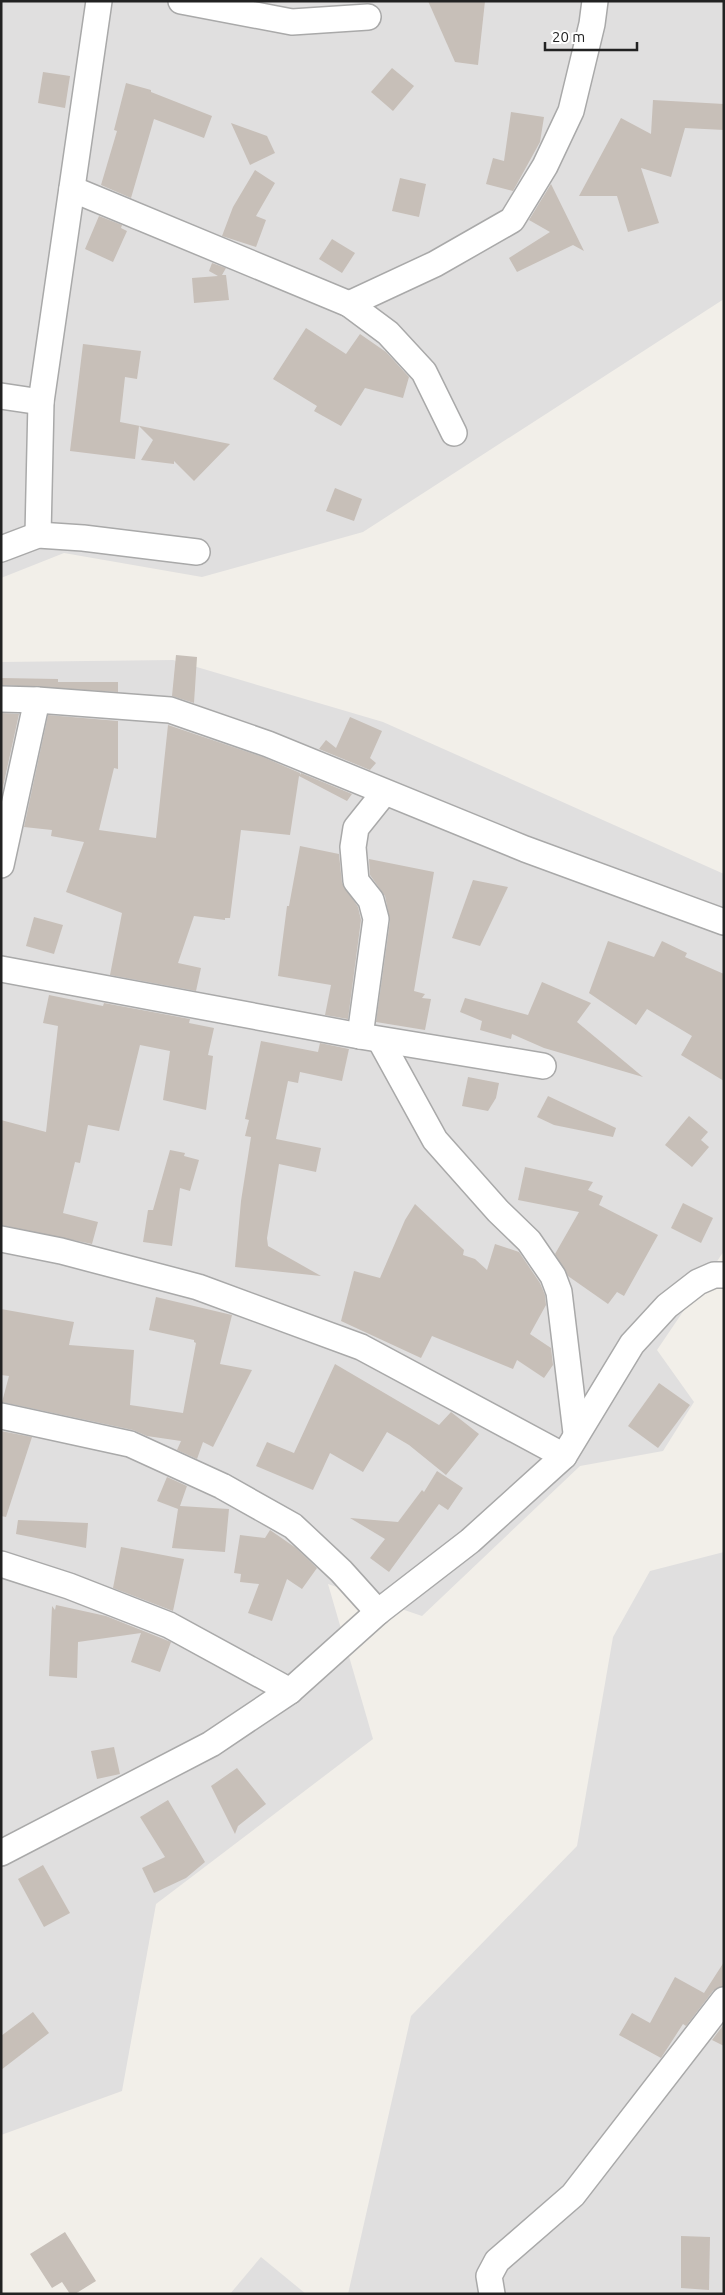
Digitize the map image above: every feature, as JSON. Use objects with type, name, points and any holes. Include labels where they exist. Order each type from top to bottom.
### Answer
[{"type":"street","points":[[38,535],[41,402],[99,1]]},
{"type":"street","points":[[181,1],[292,22],[368,18]]},
{"type":"street","points":[[349,304],[435,264],[512,220],[545,166],[571,111],[592,24],[595,1]]},
{"type":"street","points":[[72,189],[349,304],[388,334],[424,372],[454,434]]},
{"type":"street","points":[[1,396],[41,402]]},
{"type":"street","points":[[1,549],[38,535],[83,538],[197,552]]},
{"type":"street","points":[[1,699],[170,710],[268,744],[525,849],[724,922]]},
{"type":"street","points":[[1,865],[37,700]]},
{"type":"street","points":[[384,793],[356,828],[353,847],[356,881],[370,900],[376,919],[370,1038],[435,1140],[498,1211],[529,1242],[553,1276],[559,1292],[576,1433]]},
{"type":"street","points":[[1,969],[370,1038],[543,1066]]},
{"type":"street","points":[[1,1239],[61,1251],[198,1287],[361,1347],[564,1456]]},
{"type":"street","points":[[1,1853],[211,1744],[290,1691],[378,1612],[470,1541],[564,1456],[576,1433],[632,1344],[661,1312],[698,1282],[714,1275],[724,1275]]},
{"type":"street","points":[[1,1416],[130,1444],[222,1486],[293,1526],[340,1570],[378,1612]]},
{"type":"street","points":[[1,1564],[169,1625],[290,1691]]},
{"type":"street","points":[[492,2294],[489,2276],[497,2261],[573,2195],[724,2000]]},
{"type":"shaded area","points":[[1,1],[724,1],[724,299],[363,532],[202,577],[64,553],[1,578]]},
{"type":"shaded area","points":[[173,660],[383,722],[724,874],[724,1251],[657,1350],[694,1402],[663,1451],[580,1466],[422,1616],[328,1584],[373,1739],[156,1904],[122,2091],[1,2135],[1,662]]},
{"type":"shaded area","points":[[724,1552],[724,2294],[348,2294],[411,2016],[577,1846],[613,1637],[650,1571]]},
{"type":"shaded area","points":[[261,2257],[306,2294],[230,2294]]},
{"type":"building","points":[[428,1],[485,1],[478,65],[455,62]]},
{"type":"building","points":[[392,68],[414,86],[393,111],[371,92]]},
{"type":"building","points":[[43,72],[70,76],[65,108],[38,103]]},
{"type":"building","points":[[126,83],[151,90],[151,92],[212,116],[204,138],[154,119],[131,198],[101,185],[117,131],[114,130]]},
{"type":"building","points":[[653,100],[724,104],[724,130],[685,128],[671,177],[641,168],[659,223],[628,232],[617,196],[579,196],[621,118],[651,134]]},
{"type":"building","points":[[511,112],[544,117],[540,142],[513,191],[486,184],[493,158],[504,161]]},
{"type":"building","points":[[231,123],[267,136],[275,153],[250,165]]},
{"type":"building","points":[[255,170],[275,183],[256,216],[266,220],[256,247],[222,236],[233,207]]},
{"type":"building","points":[[400,178],[426,184],[419,217],[392,211]]},
{"type":"building","points":[[551,184],[584,251],[573,245],[517,272],[509,258],[550,232],[529,220]]},
{"type":"building","points":[[99,216],[122,225],[121,228],[127,231],[113,262],[85,249]]},
{"type":"building","points":[[332,239],[355,253],[342,273],[319,259]]},
{"type":"building","points":[[212,263],[226,268],[222,275],[226,275],[229,300],[194,303],[192,278],[218,276],[209,271]]},
{"type":"building","points":[[306,328],[346,354],[360,334],[386,352],[409,377],[403,398],[365,388],[341,426],[314,411],[317,406],[273,379]]},
{"type":"building","points":[[83,344],[141,351],[137,379],[125,377],[120,422],[230,444],[194,481],[174,461],[174,464],[141,460],[153,440],[139,426],[135,459],[70,451]]},
{"type":"building","points":[[335,488],[362,499],[354,521],[326,511]]},
{"type":"building","points":[[176,655],[197,657],[194,703],[172,696]]},
{"type":"building","points":[[1,678],[58,679],[58,682],[118,682],[118,692],[1,685]]},
{"type":"building","points":[[1,713],[19,714],[1,796]]},
{"type":"building","points":[[48,715],[118,721],[118,769],[114,768],[99,830],[156,838],[168,725],[263,757],[300,773],[300,775],[301,773],[352,794],[347,801],[299,776],[290,835],[241,830],[230,918],[225,918],[225,920],[194,916],[178,963],[201,968],[196,991],[110,975],[122,913],[66,892],[84,842],[51,836],[52,830],[24,827]]},
{"type":"building","points":[[350,717],[382,731],[370,758],[376,763],[370,770],[319,749],[326,740],[336,748]]},
{"type":"building","points":[[300,846],[339,854],[342,883],[358,907],[361,920],[348,1019],[325,1015],[331,985],[278,976],[287,906],[289,906]]},
{"type":"building","points":[[369,859],[434,872],[414,991],[425,994],[422,998],[431,999],[425,1030],[376,1022],[390,921],[385,896],[370,875]]},
{"type":"building","points":[[473,880],[508,887],[480,946],[452,938]]},
{"type":"building","points":[[34,917],[63,925],[54,954],[26,946]]},
{"type":"building","points":[[608,941],[654,957],[662,941],[687,953],[685,957],[724,974],[724,1081],[681,1055],[692,1036],[647,1009],[636,1025],[589,993]]},
{"type":"building","points":[[542,982],[591,1003],[577,1022],[643,1077],[544,1048],[512,1034],[511,1039],[480,1030],[482,1021],[460,1012],[465,998],[528,1015]]},
{"type":"building","points":[[49,995],[103,1006],[104,1003],[190,1019],[189,1023],[214,1028],[208,1055],[213,1056],[206,1110],[163,1100],[170,1051],[140,1045],[119,1131],[88,1125],[80,1163],[75,1162],[63,1213],[98,1222],[92,1244],[1,1225],[1,1120],[46,1132],[58,1026],[43,1023]]},
{"type":"building","points":[[261,1041],[318,1052],[320,1043],[349,1049],[342,1081],[300,1072],[298,1083],[288,1081],[276,1139],[321,1148],[316,1172],[279,1164],[267,1238],[268,1246],[321,1276],[235,1267],[241,1201],[251,1137],[245,1136],[249,1120],[245,1119]]},
{"type":"building","points":[[468,1077],[499,1083],[496,1098],[488,1111],[462,1106]]},
{"type":"building","points":[[548,1096],[616,1128],[613,1137],[554,1125],[537,1117]]},
{"type":"building","points":[[689,1116],[708,1132],[701,1140],[709,1147],[692,1167],[665,1145]]},
{"type":"building","points":[[170,1150],[185,1153],[184,1156],[199,1160],[190,1191],[180,1188],[172,1246],[143,1242],[148,1210],[153,1210]]},
{"type":"building","points":[[525,1167],[593,1182],[588,1190],[603,1196],[599,1205],[658,1235],[624,1296],[617,1292],[608,1304],[568,1276],[555,1254],[579,1212],[518,1200]]},
{"type":"building","points":[[683,1203],[713,1218],[701,1243],[671,1228]]},
{"type":"building","points":[[415,1204],[464,1250],[463,1255],[475,1259],[487,1270],[495,1244],[519,1252],[540,1283],[545,1295],[546,1305],[530,1334],[551,1348],[553,1365],[544,1378],[517,1360],[513,1369],[432,1336],[421,1358],[341,1321],[354,1271],[380,1278],[405,1220]]},
{"type":"building","points":[[156,1297],[232,1315],[220,1364],[252,1370],[213,1447],[203,1442],[197,1459],[177,1450],[181,1441],[147,1436],[133,1430],[2,1402],[9,1376],[1,1375],[1,1309],[74,1322],[69,1345],[134,1350],[130,1405],[183,1413],[196,1343],[194,1340],[149,1330]]},
{"type":"building","points":[[335,1364],[439,1425],[451,1412],[479,1434],[446,1475],[409,1445],[387,1432],[363,1472],[330,1453],[313,1490],[256,1466],[267,1442],[294,1453]]},
{"type":"building","points":[[659,1383],[690,1405],[658,1448],[628,1426]]},
{"type":"building","points":[[1,1431],[32,1437],[6,1517],[1,1516]]},
{"type":"building","points":[[437,1471],[463,1488],[448,1510],[439,1504],[389,1572],[370,1558],[385,1539],[350,1518],[398,1522],[422,1490],[424,1492]]},
{"type":"building","points":[[167,1477],[187,1486],[180,1506],[229,1509],[225,1552],[172,1548],[178,1509],[157,1501]]},
{"type":"building","points":[[18,1520],[88,1523],[86,1548],[16,1534]]},
{"type":"building","points":[[270,1530],[296,1548],[317,1568],[302,1589],[287,1579],[272,1621],[248,1613],[259,1584],[240,1582],[241,1574],[234,1573],[240,1535],[265,1538]]},
{"type":"building","points":[[121,1547],[184,1559],[173,1611],[113,1588]]},
{"type":"building","points":[[56,1605],[106,1616],[171,1642],[160,1672],[131,1662],[141,1633],[78,1642],[77,1678],[49,1676],[52,1606],[55,1610]]},
{"type":"building","points":[[114,1747],[120,1774],[97,1779],[91,1751]]},
{"type":"building","points":[[237,1768],[266,1804],[238,1826],[235,1834],[211,1786]]},
{"type":"building","points":[[168,1800],[205,1862],[186,1878],[154,1893],[142,1868],[165,1857],[140,1817]]},
{"type":"building","points":[[43,1865],[70,1913],[44,1927],[18,1879]]},
{"type":"building","points":[[724,1962],[724,1986],[713,1991],[686,2026],[683,2024],[661,2058],[619,2035],[632,2013],[650,2023],[675,1977],[704,1993]]},
{"type":"building","points":[[33,2012],[49,2033],[1,2070],[1,2036]]},
{"type":"building","points":[[724,2024],[724,2046],[712,2040]]},
{"type":"building","points":[[65,2232],[96,2281],[75,2294],[70,2294],[62,2282],[52,2288],[30,2254]]},
{"type":"building","points":[[681,2236],[710,2237],[709,2290],[681,2288]]}]
